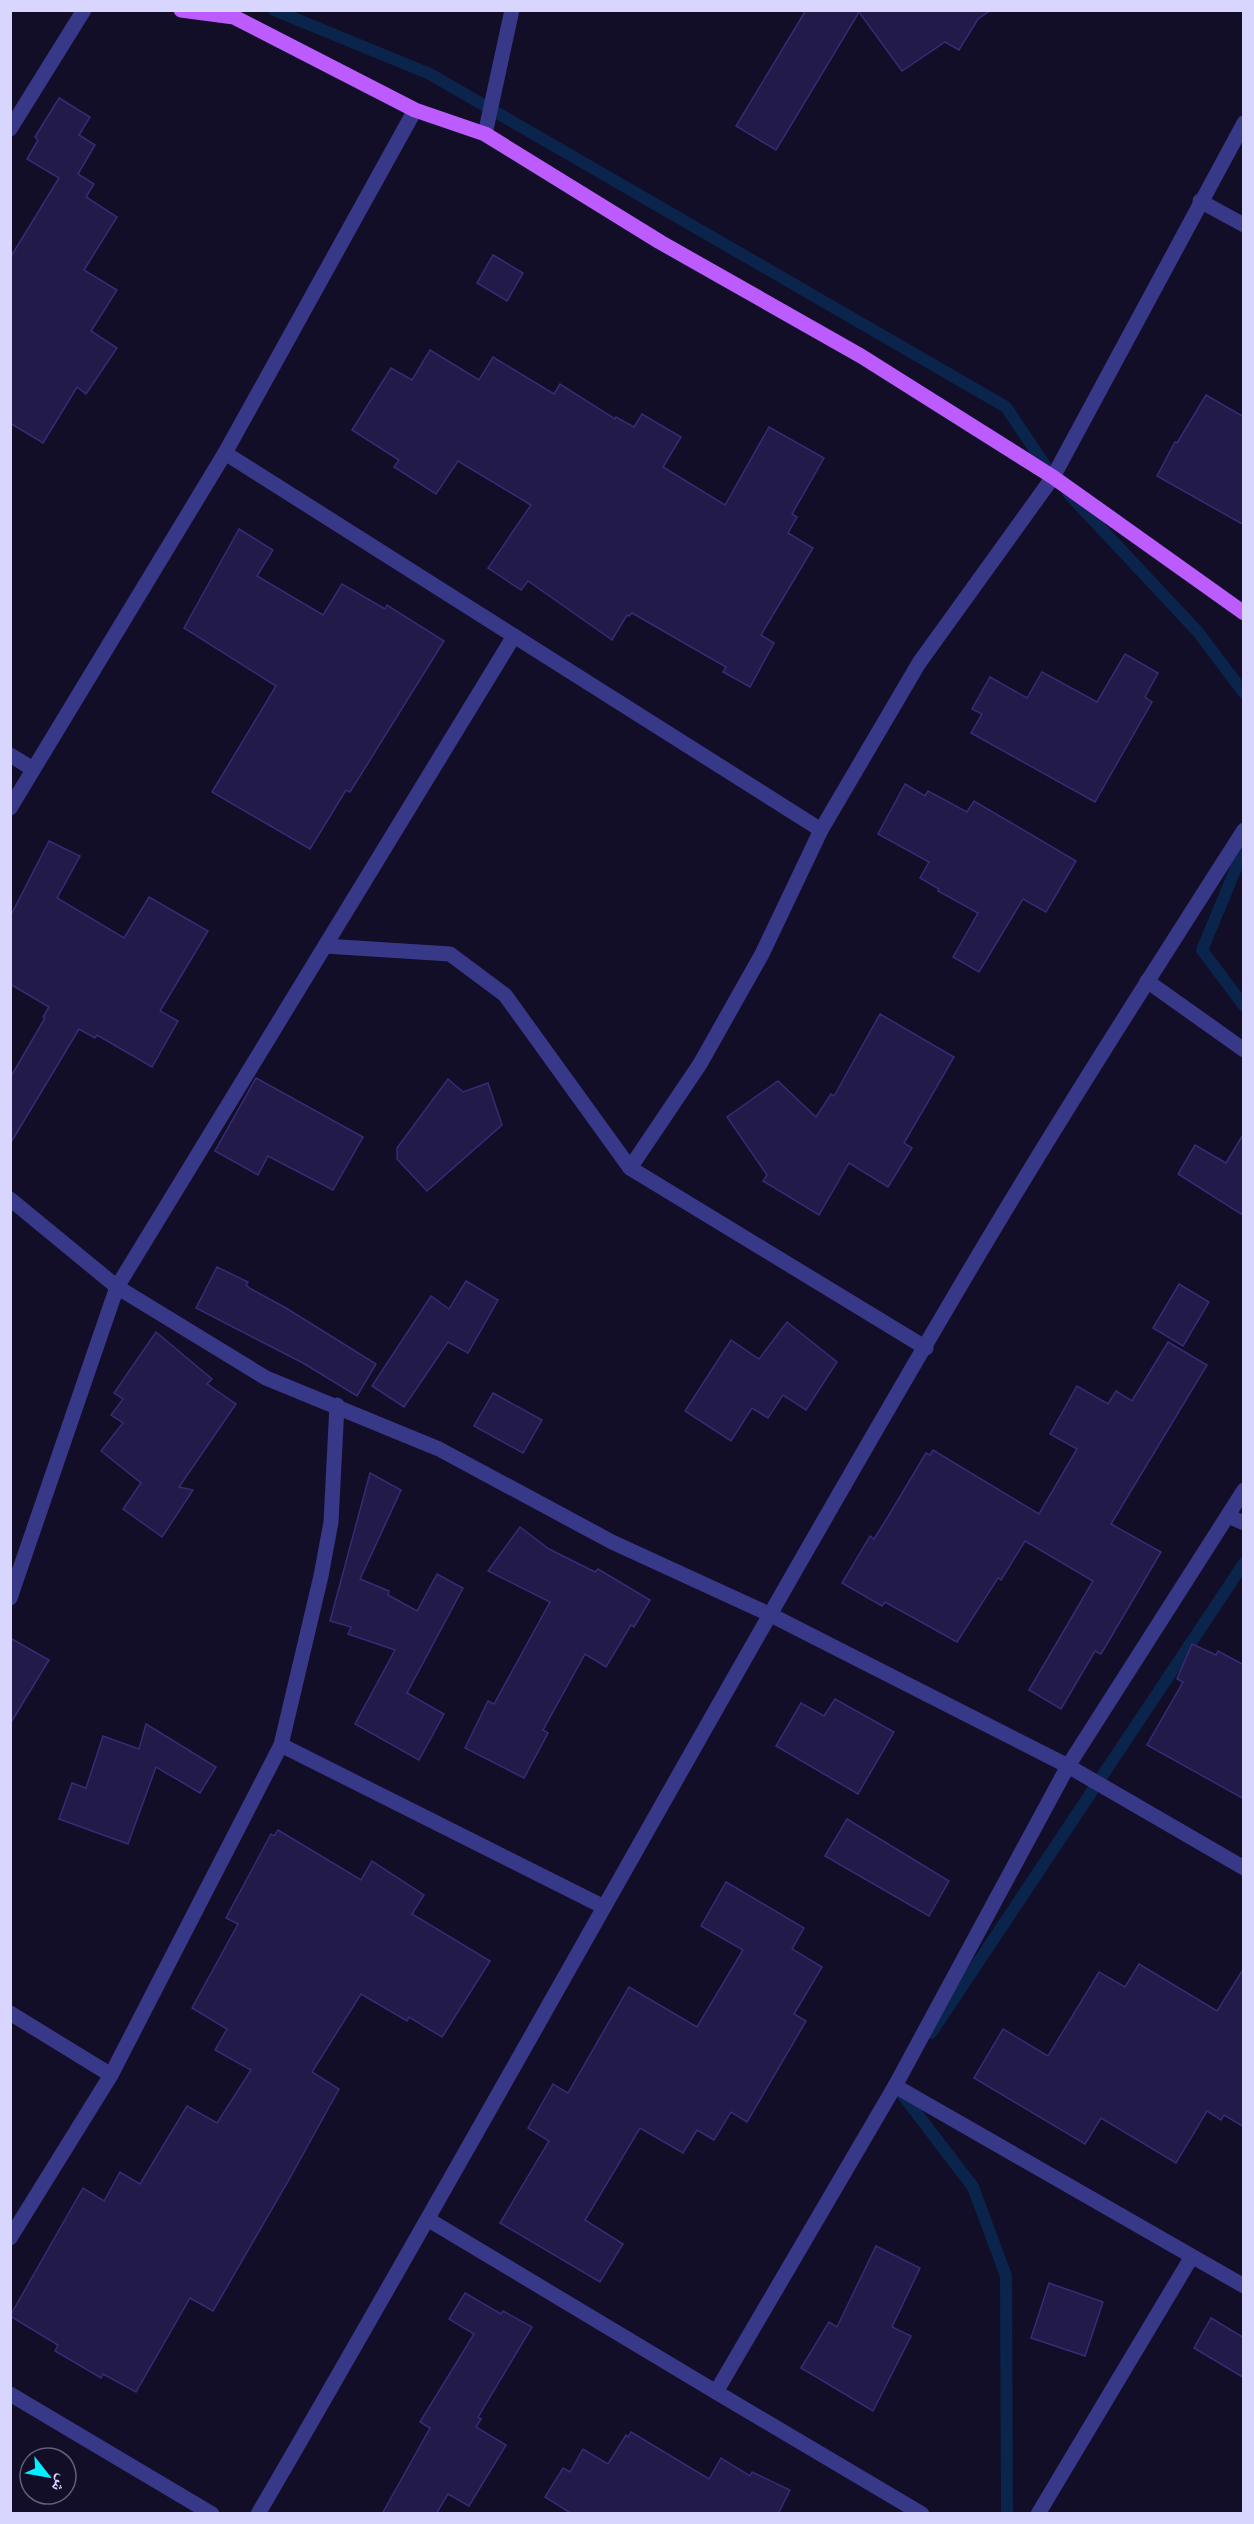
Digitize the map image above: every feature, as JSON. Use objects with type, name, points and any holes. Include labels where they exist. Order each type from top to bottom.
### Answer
[{"type":"main road","points":[[182,10],[235,14],[415,110],[485,134],[660,242],[861,356],[1053,477],[1244,613]]},
{"type":"street","points":[[10,129],[84,10]]},
{"type":"street","points":[[485,134],[512,10]]},
{"type":"street","points":[[10,808],[225,453],[415,110]]},
{"type":"street","points":[[630,1168],[706,1054],[762,954],[821,830],[919,663],[1053,477],[1244,123]]},
{"type":"street","points":[[1200,201],[1244,225]]},
{"type":"street","points":[[225,453],[821,830]]},
{"type":"street","points":[[10,1598],[117,1287],[514,636]]},
{"type":"street","points":[[10,755],[33,769]]},
{"type":"street","points":[[258,2514],[429,2220],[770,1614],[926,1348],[957,1290],[1147,981],[1244,830]]},
{"type":"street","points":[[325,946],[450,954],[505,995],[630,1168],[926,1348]]},
{"type":"street","points":[[1147,981],[1244,1050]]},
{"type":"street","points":[[10,1199],[117,1287],[266,1378],[337,1405],[439,1449],[612,1542],[770,1614],[1068,1766],[1244,1868]]},
{"type":"street","points":[[10,2238],[111,2075],[281,1745],[321,1576],[331,1522],[337,1405]]},
{"type":"street","points":[[716,2392],[895,2086],[1068,1766],[1244,1490]]},
{"type":"street","points":[[1228,1516],[1244,1523]]},
{"type":"street","points":[[281,1745],[604,1907]]},
{"type":"street","points":[[10,2013],[111,2075]]},
{"type":"street","points":[[895,2086],[1191,2258],[1244,2286]]},
{"type":"street","points":[[429,2220],[922,2514]]},
{"type":"street","points":[[1038,2514],[1191,2258]]},
{"type":"street","points":[[10,2394],[194,2509],[212,2514]]},
{"type":"building","points":[[806,10],[991,10],[978,19],[959,50],[945,42],[902,71],[859,12],[776,150],[736,126]]},
{"type":"building","points":[[59,98],[90,117],[79,135],[95,145],[78,174],[94,184],[86,197],[117,217],[84,270],[117,290],[91,331],[117,348],[86,394],[77,387],[43,443],[10,423],[10,258],[59,178],[27,159],[38,140],[35,137]]},
{"type":"building","points":[[493,255],[523,273],[507,301],[477,283]]},
{"type":"building","points":[[430,350],[479,380],[493,357],[554,394],[560,384],[615,419],[616,417],[634,427],[642,414],[681,437],[663,467],[725,505],[769,427],[824,458],[792,514],[797,517],[788,533],[813,548],[761,635],[774,643],[750,687],[723,672],[726,667],[632,613],[627,615],[612,640],[528,581],[521,590],[488,568],[531,505],[458,461],[436,494],[394,467],[399,460],[352,430],[391,368],[412,380]]},
{"type":"building","points":[[1206,395],[1244,417],[1244,525],[1157,476],[1175,442],[1177,443]]},
{"type":"building","points":[[239,529],[273,550],[257,576],[323,615],[342,584],[385,609],[387,605],[444,641],[350,792],[346,790],[310,849],[212,792],[276,686],[184,628]]},
{"type":"building","points":[[1125,654],[1158,673],[1145,697],[1152,702],[1095,802],[971,733],[982,714],[972,709],[990,677],[1027,698],[1042,672],[1097,702]]},
{"type":"building","points":[[905,784],[925,796],[928,791],[967,812],[974,801],[1076,861],[1046,912],[1023,899],[979,972],[953,957],[978,913],[938,891],[939,889],[920,878],[929,862],[878,834]]},
{"type":"building","points":[[49,841],[80,856],[57,898],[124,938],[149,897],[208,931],[160,1011],[178,1021],[152,1067],[97,1035],[95,1038],[79,1029],[10,1144],[10,1078],[49,1007],[10,984],[10,917]]},
{"type":"building","points":[[880,1014],[954,1057],[904,1143],[912,1148],[888,1187],[849,1163],[819,1215],[763,1181],[767,1175],[727,1117],[778,1081],[816,1117],[831,1094],[834,1096]]},
{"type":"building","points":[[256,1078],[363,1137],[333,1190],[268,1156],[258,1175],[215,1151]]},
{"type":"building","points":[[448,1079],[463,1092],[488,1083],[502,1125],[427,1191],[397,1159],[397,1148]]},
{"type":"building","points":[[1244,1133],[1244,1216],[1178,1174],[1195,1145],[1226,1163]]},
{"type":"building","points":[[217,1267],[248,1282],[246,1285],[251,1289],[376,1364],[357,1396],[303,1363],[196,1308]]},
{"type":"building","points":[[466,1281],[498,1300],[468,1353],[448,1342],[404,1407],[372,1386],[431,1296],[449,1309]]},
{"type":"building","points":[[1179,1284],[1209,1302],[1183,1346],[1153,1328]]},
{"type":"building","points":[[787,1322],[837,1362],[806,1410],[783,1395],[768,1418],[752,1408],[731,1441],[685,1411],[731,1340],[759,1359]]},
{"type":"building","points":[[156,1332],[212,1379],[207,1384],[236,1404],[179,1487],[193,1490],[162,1537],[123,1509],[141,1483],[101,1451],[123,1423],[111,1415],[123,1399],[114,1393]]},
{"type":"building","points":[[1168,1342],[1207,1365],[1111,1524],[1161,1552],[1101,1654],[1095,1651],[1061,1709],[1029,1690],[1093,1581],[1025,1541],[1001,1580],[998,1578],[957,1642],[885,1602],[882,1606],[842,1583],[870,1536],[874,1539],[926,1453],[930,1455],[933,1450],[1039,1514],[1077,1449],[1050,1434],[1077,1386],[1108,1404],[1116,1391],[1132,1401]]},
{"type":"building","points":[[493,1393],[542,1420],[523,1453],[474,1426]]},
{"type":"building","points":[[370,1473],[401,1490],[360,1579],[389,1591],[388,1595],[417,1611],[437,1574],[463,1588],[407,1693],[444,1714],[419,1760],[355,1724],[395,1650],[348,1634],[351,1627],[330,1621]]},
{"type":"building","points":[[520,1527],[549,1549],[595,1572],[598,1569],[650,1600],[634,1627],[631,1625],[606,1667],[585,1654],[543,1730],[548,1733],[524,1778],[465,1748],[488,1701],[494,1704],[550,1602],[488,1571]]},
{"type":"building","points":[[10,1638],[49,1660],[10,1724]]},
{"type":"building","points":[[1192,1644],[1216,1655],[1218,1651],[1244,1665],[1244,1799],[1147,1745],[1183,1682],[1177,1679]]},
{"type":"building","points":[[835,1699],[894,1732],[858,1794],[776,1746],[801,1703],[824,1716]]},
{"type":"building","points":[[146,1724],[216,1767],[200,1793],[156,1767],[128,1844],[59,1819],[72,1783],[86,1788],[103,1736],[139,1749]]},
{"type":"building","points":[[847,1819],[949,1881],[929,1916],[825,1856]]},
{"type":"building","points":[[278,1830],[361,1880],[372,1861],[424,1895],[412,1914],[490,1961],[442,2037],[409,2017],[407,2021],[361,1994],[312,2072],[339,2089],[291,2176],[213,2311],[190,2298],[136,2392],[103,2374],[101,2378],[55,2351],[58,2345],[10,2316],[83,2188],[104,2201],[120,2172],[140,2184],[187,2106],[217,2123],[251,2070],[215,2050],[227,2029],[192,2008],[238,1924],[226,1918],[271,1834],[274,1836]]},
{"type":"building","points":[[726,1882],[804,1928],[792,1949],[822,1967],[794,2014],[806,2021],[747,2122],[731,2112],[714,2140],[697,2130],[683,2153],[640,2128],[585,2220],[623,2244],[600,2282],[500,2223],[549,2141],[528,2128],[553,2084],[568,2093],[629,1987],[697,2027],[743,1950],[701,1926]]},
{"type":"building","points":[[1139,1964],[1217,2011],[1244,1968],[1244,2127],[1224,2115],[1221,2120],[1207,2111],[1176,2163],[1101,2118],[1085,2144],[974,2078],[1003,2029],[1048,2056],[1099,1972],[1125,1987]]},
{"type":"building","points":[[876,2246],[920,2268],[892,2327],[911,2336],[873,2411],[801,2368],[829,2322],[837,2327]]},
{"type":"building","points":[[1049,2283],[1103,2302],[1085,2356],[1031,2338]]},
{"type":"building","points":[[465,2293],[501,2314],[503,2311],[532,2327],[478,2417],[481,2419],[476,2427],[506,2445],[469,2506],[448,2494],[436,2514],[382,2514],[430,2428],[420,2422],[474,2334],[449,2319]]},
{"type":"building","points":[[1211,2318],[1244,2338],[1244,2378],[1194,2348]]},
{"type":"building","points":[[631,2432],[709,2479],[721,2458],[750,2476],[752,2472],[790,2490],[778,2514],[572,2514],[545,2497],[563,2468],[570,2472],[583,2449],[608,2464],[626,2435],[628,2437]]},
{"type":"waterway","points":[[274,10],[430,74],[1006,407],[1051,474]]},
{"type":"waterway","points":[[1068,493],[1198,632],[1244,693]]},
{"type":"waterway","points":[[1244,849],[1202,950],[1244,1006]]},
{"type":"waterway","points":[[931,2033],[1244,1563]]},
{"type":"waterway","points":[[899,2090],[973,2187],[1006,2276],[1007,2514]]}]
